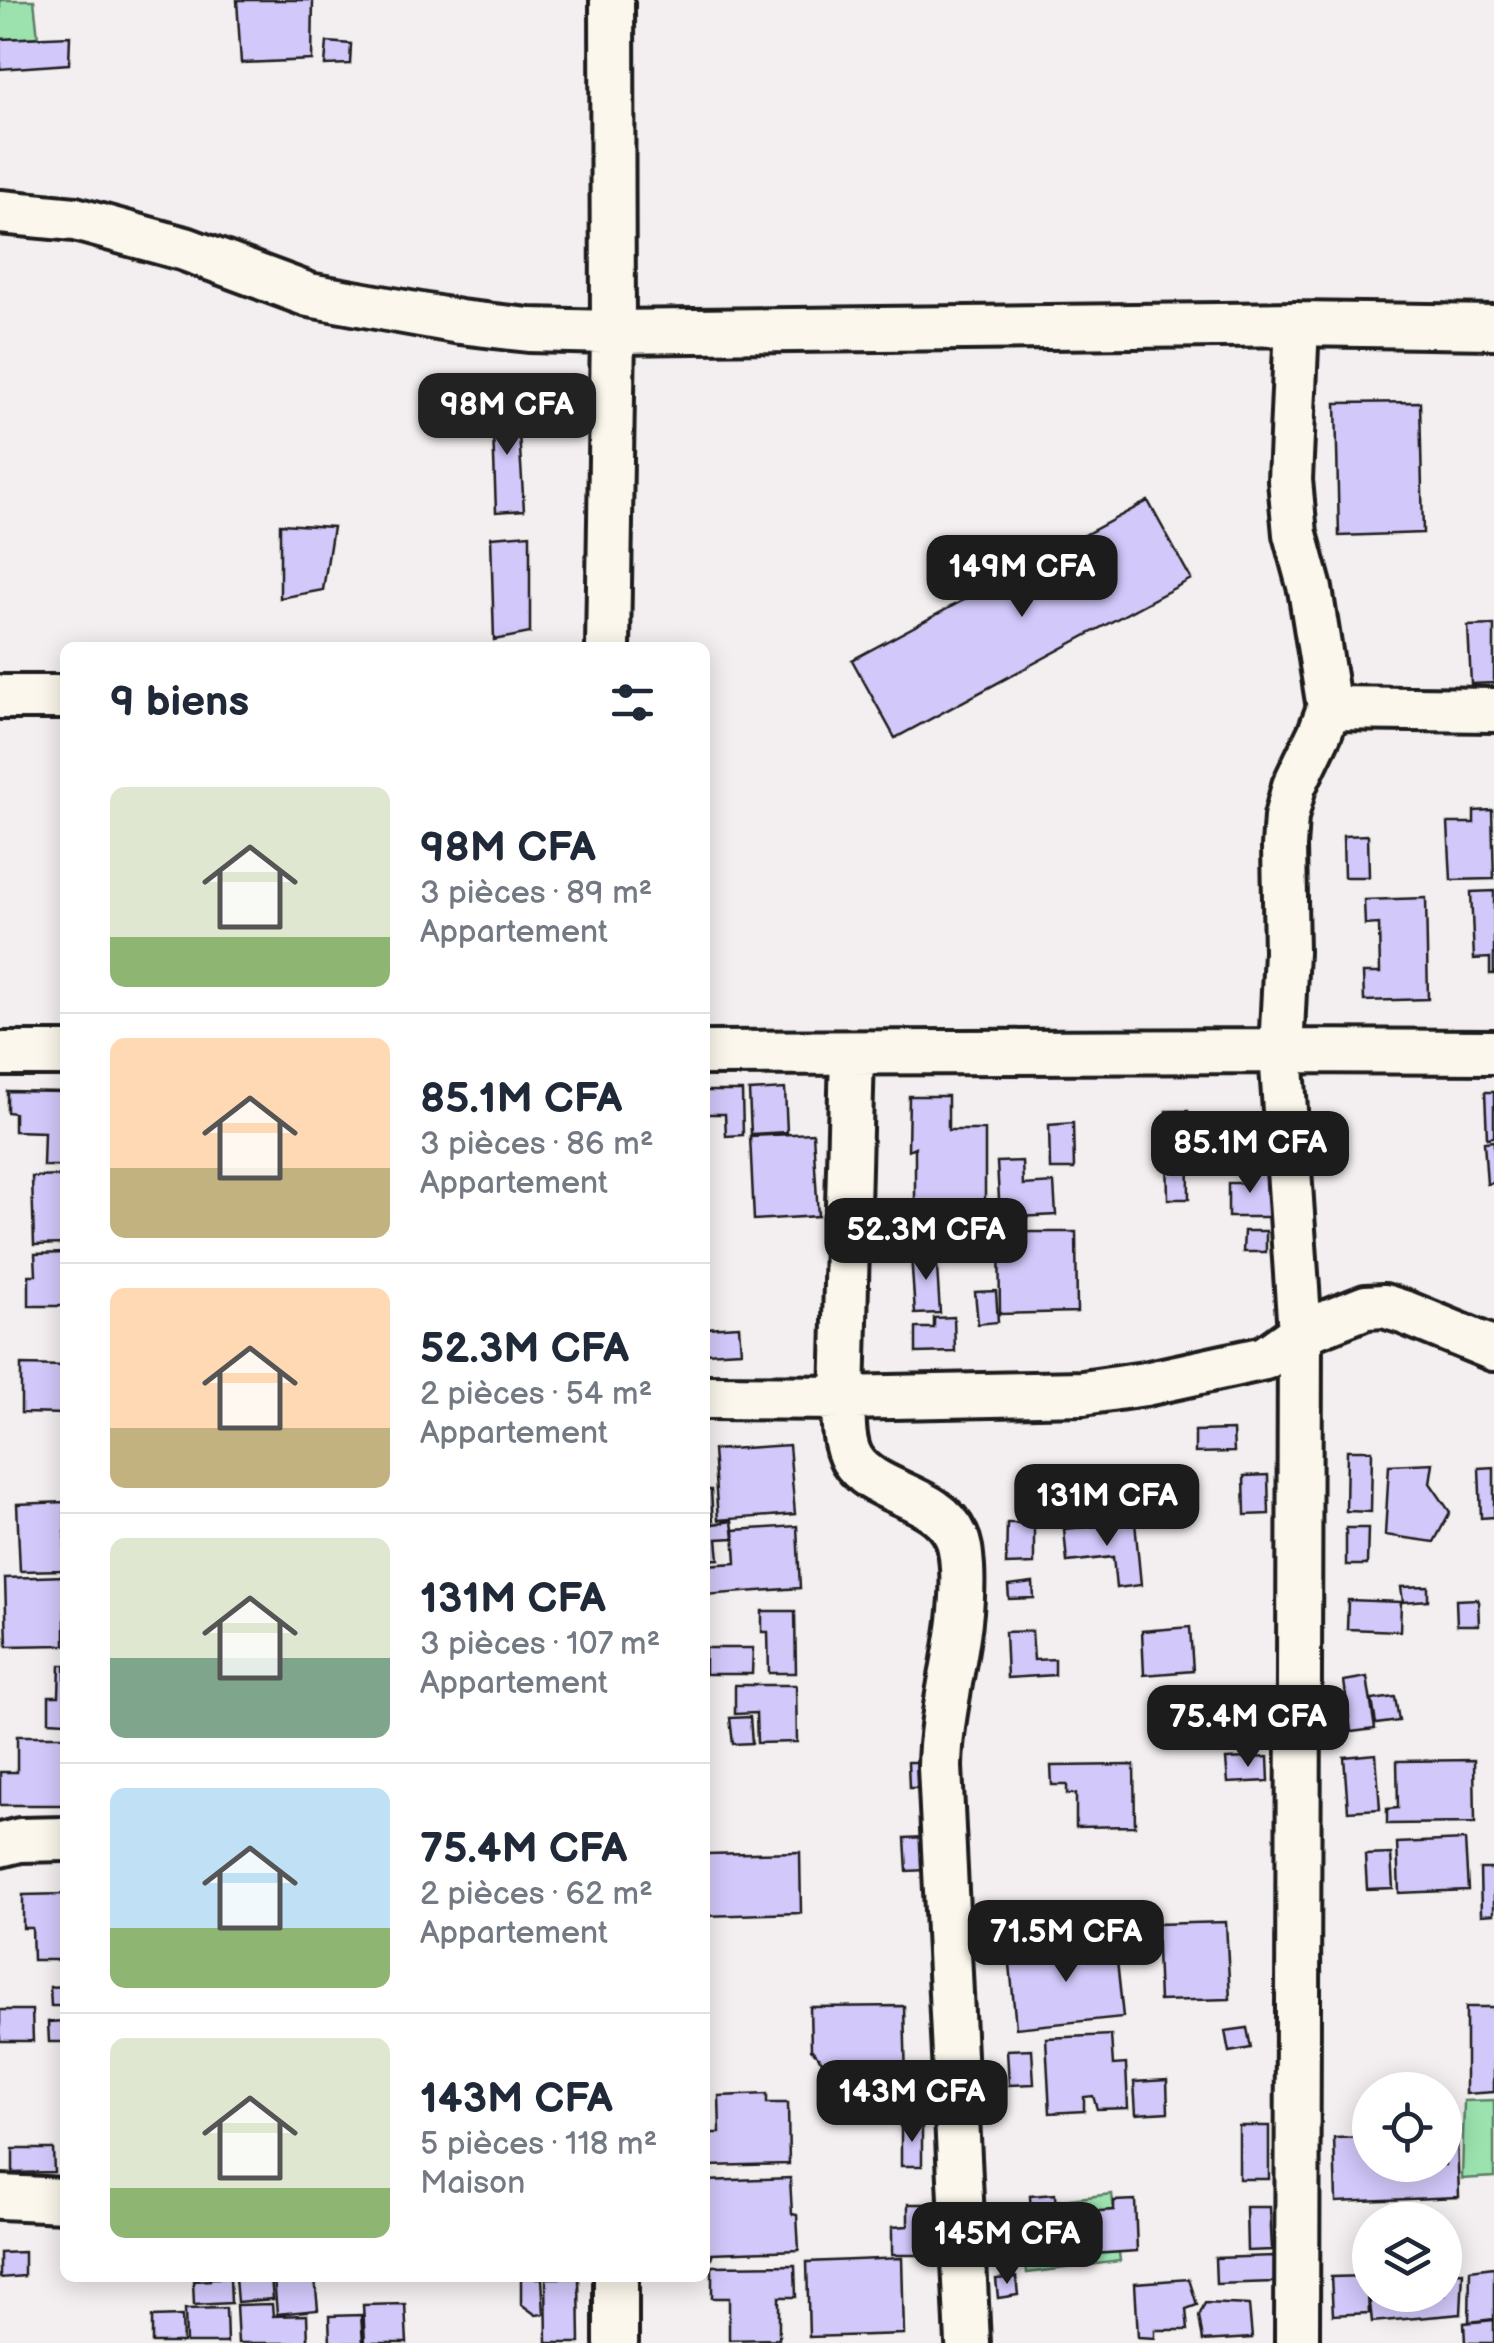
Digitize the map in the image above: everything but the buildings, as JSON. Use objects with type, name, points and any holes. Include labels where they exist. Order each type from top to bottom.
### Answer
[{"type":"street","points":[[608,642],[613,332],[612,0]]},
{"type":"street","points":[[0,212],[75,219],[185,249],[309,295],[529,330],[1296,324],[1494,327]]},
{"type":"street","points":[[1296,324],[1290,480],[1295,534],[1310,590],[1329,708],[1294,786],[1286,817],[1281,1051],[1300,1333],[1297,2343]]},
{"type":"street","points":[[0,697],[60,697]]},
{"type":"street","points":[[1329,708],[1494,710]]},
{"type":"street","points":[[710,1053],[1494,1052]]},
{"type":"street","points":[[852,1053],[843,1398],[846,1440],[852,1460],[872,1479],[930,1508],[956,1534],[960,1549],[963,1585],[959,1640],[942,1731],[940,1766],[968,2343]]},
{"type":"street","points":[[0,1054],[60,1054]]},
{"type":"street","points":[[710,1398],[1083,1393],[1266,1358],[1300,1333],[1366,1307],[1384,1306],[1494,1349]]},
{"type":"street","points":[[0,1845],[60,1838]]},
{"type":"street","points":[[0,2198],[60,2200]]},
{"type":"street","points":[[616,2282],[616,2343]]},
{"type":"green space","points":[[0,0],[34,0],[38,37],[0,40]]},
{"type":"green space","points":[[1494,2100],[1494,2177],[1462,2179],[1464,2101]]},
{"type":"green space","points":[[1112,2194],[1120,2261],[1027,2273],[1019,2205]]}]
